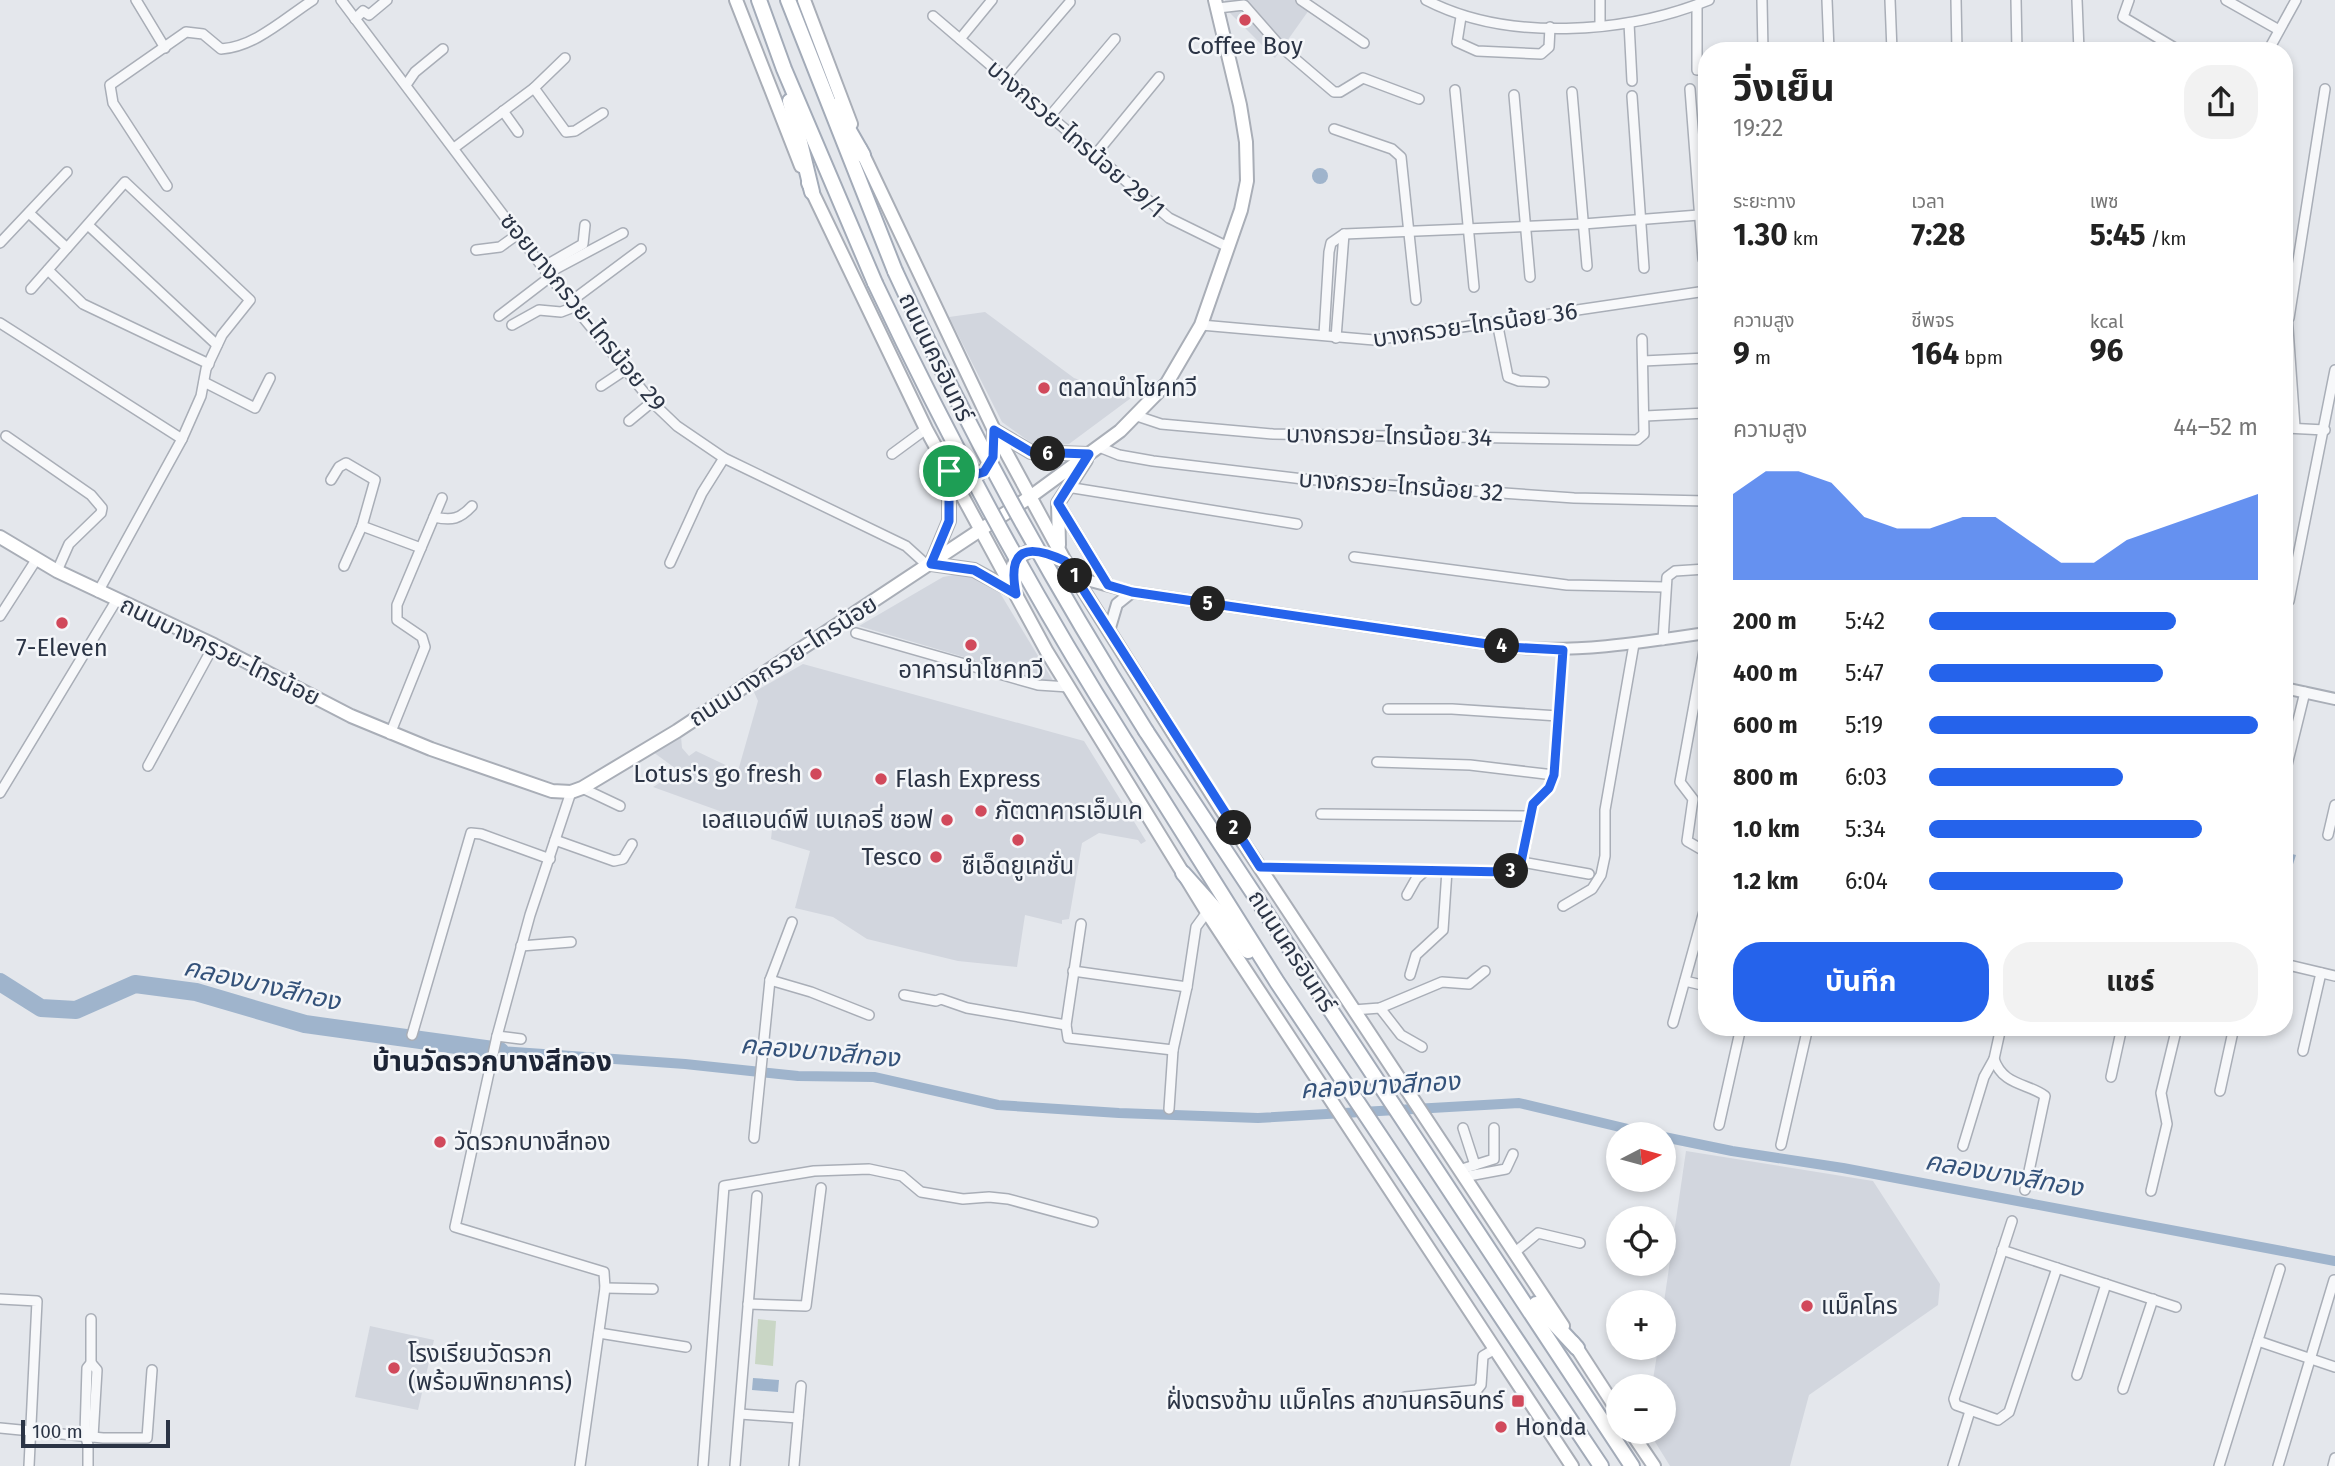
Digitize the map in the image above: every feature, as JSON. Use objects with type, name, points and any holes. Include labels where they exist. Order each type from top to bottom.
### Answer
[{"type":"main road","name":"ถนนนครอินทร์","points":[[736,0],[812,192],[926,429],[1069,687],[1207,912],[1572,1466]]},
{"type":"main road","name":"ถนนนครอินทร์","points":[[759,0],[784,69],[875,283],[984,503],[1126,742],[1277,982],[1601,1466]]},
{"type":"main road","name":"ถนนนครอินทร์","points":[[788,0],[895,271],[998,480],[1053,580],[1146,731],[1632,1466]]},
{"type":"main road","name":"ถนนนครอินทร์","points":[[804,0],[863,155],[994,430],[1062,556],[1260,867],[1606,1393]]},
{"type":"main road","name":"ถนนบางกรวย-ไทรน้อย","points":[[0,537],[36,560],[98,592],[214,645],[390,734],[552,790],[576,790],[677,731],[1030,497],[1137,416],[1167,383],[1201,325],[1245,194],[1248,163],[1240,105],[1216,4]]},
{"type":"main road","points":[[811,62],[863,155]]},
{"type":"main road","points":[[784,69],[812,192]]},
{"type":"main road","points":[[1016,594],[974,570],[929,565],[949,521],[949,471],[967,477],[984,472],[993,457],[994,430],[1031,452],[1094,450]]},
{"type":"main road","points":[[1016,594],[1012,569],[1015,559],[1021,554],[1041,551],[1062,556],[1058,503],[1094,450]]},
{"type":"main road","points":[[1183,873],[1226,921],[1262,970],[1277,982]]},
{"type":"main road","points":[[1510,1279],[1577,1348]]},
{"type":"main road","points":[[1639,1444],[1654,1466]]},
{"type":"street","points":[[136,0],[165,48]]},
{"type":"street","points":[[167,186],[109,94],[110,85],[186,32],[195,31],[221,49],[233,48],[256,38],[313,0]]},
{"type":"street","name":"ซอยบางกรวย-ไทรน้อย 29","points":[[341,0],[547,272],[652,402],[677,426],[724,457],[897,541],[929,565]]},
{"type":"street","points":[[355,19],[363,11],[369,15],[387,0]]},
{"type":"street","points":[[960,39],[992,0]]},
{"type":"street","points":[[1301,0],[1364,43]]},
{"type":"street","points":[[1426,0],[1461,17],[1500,25],[1550,27],[1629,23],[1679,11],[1709,0]]},
{"type":"street","points":[[1600,0],[1600,26]]},
{"type":"street","points":[[1679,0],[1679,11]]},
{"type":"street","points":[[1762,0],[1763,42]]},
{"type":"street","points":[[1827,0],[1829,42]]},
{"type":"street","points":[[1890,0],[1892,42]]},
{"type":"street","points":[[1956,0],[1957,42]]},
{"type":"street","points":[[2016,0],[2017,42]]},
{"type":"street","points":[[2077,0],[2079,42]]},
{"type":"street","points":[[2129,0],[2123,17],[2164,42]]},
{"type":"street","points":[[2226,0],[2279,30]]},
{"type":"street","points":[[2273,42],[2296,0]]},
{"type":"street","points":[[1005,78],[1070,2]]},
{"type":"street","points":[[1216,4],[1244,5],[1280,46],[1334,92],[1340,92],[1363,78],[1419,99]]},
{"type":"street","points":[[1696,5],[1697,70]]},
{"type":"street","name":"บางกรวย-ไทรน้อย 29/1","points":[[933,16],[1169,218],[1228,247]]},
{"type":"street","points":[[1461,17],[1457,42],[1477,51],[1541,54],[1549,47],[1550,27]]},
{"type":"street","points":[[1629,23],[1632,81]]},
{"type":"street","points":[[1050,116],[1115,39]]},
{"type":"street","points":[[406,85],[415,72],[443,49]]},
{"type":"street","points":[[454,148],[534,88],[565,58]]},
{"type":"street","points":[[1095,155],[1159,77]]},
{"type":"street","points":[[534,88],[566,132],[575,131],[603,113]]},
{"type":"street","points":[[1690,89],[1698,201]]},
{"type":"street","points":[[2293,293],[2325,89]]},
{"type":"street","points":[[1455,90],[1474,287]]},
{"type":"street","points":[[1572,92],[1587,266]]},
{"type":"street","points":[[1514,95],[1530,277]]},
{"type":"street","points":[[1632,96],[1644,268]]},
{"type":"street","points":[[503,111],[518,132]]},
{"type":"street","points":[[1334,130],[1398,153],[1403,162],[1416,300]]},
{"type":"street","points":[[0,243],[67,172]]},
{"type":"street","points":[[31,289],[125,182],[250,300],[217,345],[182,439],[98,592]]},
{"type":"street","points":[[29,213],[67,247]]},
{"type":"street","points":[[1324,335],[1329,252],[1331,243],[1344,233],[1467,226],[1525,227],[1698,215]]},
{"type":"street","points":[[88,225],[217,345]]},
{"type":"street","points":[[499,316],[547,272],[583,244],[585,225]]},
{"type":"street","points":[[547,272],[623,233]]},
{"type":"street","points":[[1336,338],[1344,233]]},
{"type":"street","points":[[476,250],[500,247],[518,234]]},
{"type":"street","points":[[512,325],[539,310],[561,312],[641,249]]},
{"type":"street","points":[[48,270],[83,304],[209,364]]},
{"type":"street","name":"บางกรวย-ไทรน้อย 36","points":[[1201,325],[1324,335],[1360,341],[1698,292]]},
{"type":"street","points":[[1497,322],[1508,377],[1519,381],[1544,382]]},
{"type":"street","points":[[0,323],[182,439]]},
{"type":"street","points":[[1642,339],[1645,416],[1698,413]]},
{"type":"street","points":[[1643,361],[1698,358]]},
{"type":"street","points":[[601,386],[625,370]]},
{"type":"street","points":[[2293,582],[2335,370]]},
{"type":"street","points":[[204,382],[255,408],[270,378]]},
{"type":"street","points":[[2293,391],[2295,427],[2325,430]]},
{"type":"street","points":[[629,421],[652,402]]},
{"type":"street","name":"บางกรวย-ไทรน้อย 34","points":[[1137,416],[1161,424],[1273,434],[1637,440],[1643,438],[1645,416]]},
{"type":"street","points":[[892,454],[926,429]]},
{"type":"street","points":[[6,436],[91,495],[102,508],[101,513],[69,544],[57,571]]},
{"type":"street","name":"บางกรวย-ไทรน้อย 32","points":[[1094,450],[1153,461],[1303,479],[1574,498],[1698,501]]},
{"type":"street","points":[[670,563],[702,493],[724,457]]},
{"type":"street","points":[[331,480],[346,463],[375,480],[362,526],[344,566]]},
{"type":"street","points":[[1067,487],[1297,524]]},
{"type":"street","points":[[390,734],[425,647],[422,637],[402,626],[396,614],[442,498]]},
{"type":"street","points":[[1058,503],[1108,585]]},
{"type":"street","points":[[434,517],[454,520],[461,517],[471,506]]},
{"type":"street","points":[[362,526],[422,548]]},
{"type":"street","points":[[1354,557],[1567,585],[1665,587]]},
{"type":"street","points":[[0,615],[36,560]]},
{"type":"street","points":[[1663,640],[1665,587],[1670,574],[1698,570]]},
{"type":"street","points":[[1075,577],[1132,592],[1508,647],[1563,650],[1634,644],[1698,634]]},
{"type":"street","points":[[1109,631],[1114,609],[1132,592]]},
{"type":"street","points":[[0,793],[116,601]]},
{"type":"street","points":[[856,633],[1038,685],[1069,687]]},
{"type":"street","points":[[1563,906],[1592,889],[1601,875],[1605,856],[1605,810],[1634,644]]},
{"type":"street","points":[[148,766],[214,645]]},
{"type":"street","points":[[1521,864],[1533,804],[1549,788],[1554,775],[1563,650]]},
{"type":"street","points":[[1698,683],[1680,782],[1693,799],[1686,841],[1698,848]]},
{"type":"street","points":[[2293,690],[2335,698]]},
{"type":"street","points":[[2293,741],[2305,692]]},
{"type":"street","points":[[1388,709],[1452,709],[1558,716]]},
{"type":"street","points":[[1377,762],[1469,765],[1554,775]]},
{"type":"street","points":[[580,1466],[605,1288],[604,1272],[455,1227],[496,1038],[521,946],[555,840],[576,790],[620,806]]},
{"type":"street","points":[[2328,835],[2335,806]]},
{"type":"street","points":[[1321,814],[1530,816]]},
{"type":"street","points":[[412,1035],[471,833],[481,834],[550,859]]},
{"type":"street","points":[[555,840],[614,861],[623,859],[632,844]]},
{"type":"street","points":[[1260,867],[1505,872],[1521,864],[1589,874]]},
{"type":"street","points":[[1407,895],[1416,879],[1426,870]]},
{"type":"street","points":[[1410,975],[1416,955],[1443,930],[1447,870]]},
{"type":"street","points":[[1169,1110],[1172,1050],[1187,987],[1196,927],[1207,912]]},
{"type":"street","points":[[754,1138],[770,980],[792,922]]},
{"type":"street","points":[[1081,924],[1066,1025],[1067,1035],[1071,1040],[1172,1050]]},
{"type":"street","points":[[1673,1023],[1698,933]]},
{"type":"street","points":[[521,946],[572,942]]},
{"type":"street","points":[[2293,966],[2335,976]]},
{"type":"street","points":[[1073,971],[1187,987]]},
{"type":"street","points":[[1353,1010],[1380,1008],[1442,982],[1475,982],[1485,971]]},
{"type":"street","points":[[2303,1051],[2321,973]]},
{"type":"street","points":[[770,980],[811,992],[869,1015]]},
{"type":"street","points":[[1685,981],[1698,984]]},
{"type":"street","points":[[904,995],[936,1001],[941,999],[967,1008],[1066,1025]]},
{"type":"street","points":[[1380,1008],[1401,1035],[1422,1047]]},
{"type":"street","points":[[1719,1125],[1739,1036]]},
{"type":"street","points":[[1781,1145],[1806,1036]]},
{"type":"street","points":[[1963,1146],[1983,1077],[1994,1059],[1999,1036]]},
{"type":"street","points":[[2111,1077],[2120,1036]]},
{"type":"street","points":[[2151,1191],[2167,1124],[2161,1093],[2175,1036]]},
{"type":"street","points":[[2220,1091],[2232,1036]]},
{"type":"street","points":[[496,1038],[521,1039]]},
{"type":"street","points":[[1994,1059],[2000,1070],[2016,1084],[2045,1096],[2025,1190]]},
{"type":"street","points":[[1463,1128],[1475,1165]]},
{"type":"street","points":[[1461,1174],[1475,1165],[1494,1159],[1494,1128]]},
{"type":"street","points":[[1461,1174],[1506,1169],[1513,1154]]},
{"type":"street","points":[[703,1466],[724,1186],[814,1171],[869,1169],[902,1176],[921,1192],[964,1199],[989,1196],[1008,1199],[1093,1222]]},
{"type":"street","points":[[748,1304],[807,1306],[821,1188]]},
{"type":"street","points":[[735,1466],[757,1196]]},
{"type":"street","points":[[2012,1220],[1954,1399],[1956,1405],[1998,1420],[2009,1412],[2057,1268]]},
{"type":"street","points":[[1514,1254],[1538,1233],[1580,1243]]},
{"type":"street","points":[[2002,1250],[2176,1307]]},
{"type":"street","points":[[2219,1466],[2280,1269]]},
{"type":"street","points":[[2278,1466],[2334,1280]]},
{"type":"street","points":[[2077,1375],[2106,1284]]},
{"type":"street","points":[[605,1288],[653,1289]]},
{"type":"street","points":[[0,1298],[37,1301],[29,1466]]},
{"type":"street","points":[[2123,1389],[2153,1299]]},
{"type":"street","points":[[88,1466],[87,1368],[91,1363],[91,1319]]},
{"type":"street","points":[[599,1333],[686,1347]]},
{"type":"street","points":[[2258,1341],[2335,1367]]},
{"type":"street","points":[[1405,1398],[1477,1390],[1481,1385],[1483,1356],[1495,1349]]},
{"type":"street","points":[[0,1428],[103,1438],[147,1438],[152,1370]]},
{"type":"street","points":[[794,1466],[800,1386]]},
{"type":"street","points":[[1953,1466],[1970,1411]]},
{"type":"street","points":[[740,1414],[799,1418]]},
{"type":"street","points":[[2333,1466],[2335,1458]]},
{"type":"shaded area","points":[[1225,0],[1297,0],[1309,10],[1275,58],[1229,12]]},
{"type":"shaded area","name":"ตลาดนำโชคทวี","points":[[985,312],[1074,378],[1131,398],[1069,444],[1037,447],[1002,422],[949,317]]},
{"type":"shaded area","points":[[976,575],[1000,593],[1055,684],[859,626],[943,577]]},
{"type":"shaded area","points":[[803,664],[1084,741],[1146,841],[1141,844],[1138,840],[1099,833],[1082,843],[1069,919],[1062,920],[1062,924],[1025,915],[1017,967],[958,961],[867,939],[833,917],[795,908],[810,851],[771,839],[772,830],[653,787],[679,771],[653,752],[681,736],[682,748],[689,756],[696,751],[738,771],[758,701],[754,692]]},
{"type":"shaded area","points":[[1686,1151],[1873,1181],[1940,1284],[1938,1305],[1809,1395],[1790,1466],[1670,1466],[1656,1444],[1676,1444],[1676,1374],[1654,1374],[1656,1360],[1676,1360],[1676,1290],[1666,1290],[1668,1276],[1676,1276],[1676,1220]]},
{"type":"shaded area","name":"โรงเรียนวัดรวก (พร้อมพิทยาคาร)","points":[[370,1326],[434,1340],[418,1410],[355,1397]]},
{"type":"green space","points":[[758,1319],[776,1321],[773,1366],[755,1364]]},
{"type":"water","points":[[1320,168],[1326,170],[1326,182],[1320,184],[1314,182],[1312,176],[1314,170]]},
{"type":"water","points":[[753,1378],[779,1380],[778,1392],[752,1390]]},
{"type":"waterway","name":"คลองบางสีทอง","points":[[0,982],[41,1008],[76,1010],[135,984],[196,992],[305,1024],[500,1051]]},
{"type":"waterway","name":"คลองบางสีทอง","points":[[500,1051],[685,1064],[798,1076],[874,1077],[998,1105],[1119,1113],[1258,1118],[1519,1103],[1606,1124]]},
{"type":"waterway","name":"คลองบางสีทอง","points":[[1676,1139],[1843,1168],[2335,1261]]},
{"type":"place","name":"Coffee Boy","points":[[1245,20]]},
{"type":"place","name":"ตลาดนำโชคทวี","points":[[1044,388]]},
{"type":"place","name":"7-Eleven","points":[[62,623]]},
{"type":"place","name":"อาคารนำโชคทวี","points":[[971,645]]},
{"type":"place","name":"Lotus's go fresh","points":[[816,774]]},
{"type":"place","name":"Flash Express","points":[[881,779]]},
{"type":"place","name":"ภัตตาคารเอ็มเค","points":[[981,811]]},
{"type":"place","name":"เอสแอนด์พี เบเกอรี่ ชอฟ","points":[[947,820]]},
{"type":"place","name":"ซีเอ็ดยูเคชั่น","points":[[1018,840]]},
{"type":"place","name":"Tesco","points":[[936,857]]},
{"type":"place","name":"วัดรวกบางสีทอง","points":[[440,1142]]},
{"type":"place","name":"แม็คโคร","points":[[1807,1306]]},
{"type":"place","name":"โรงเรียนวัดรวก (พร้อมพิทยาคาร)","points":[[394,1368]]},
{"type":"place","name":"ฝั่งตรงข้าม แม็คโคร สาขานครอินทร์","points":[[1518,1401]]},
{"type":"place","name":"Honda","points":[[1501,1427]]},
{"type":"district","name":"บ้านวัดรวกบางสีทอง","points":[[492,1061]]},
{"type":"route","points":[[994,430],[1031,452],[1089,454],[1058,503],[1108,585],[1132,592],[1508,647],[1563,650],[1554,775],[1552,784],[1533,804],[1520,867],[1505,872],[1260,867],[1065,561],[1041,551],[1031,550],[1021,554],[1015,559],[1012,569],[1016,594],[995,579],[974,570],[931,564],[949,521],[949,471],[967,477],[984,472],[993,457],[994,430]]}]
